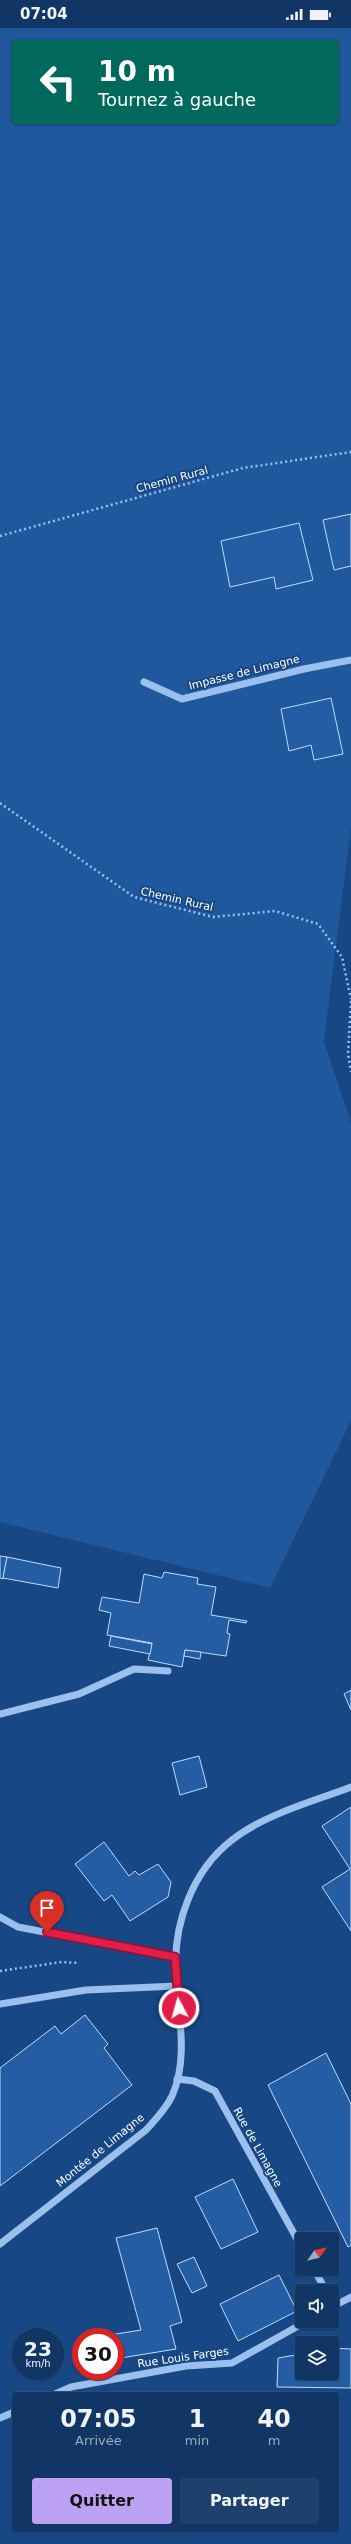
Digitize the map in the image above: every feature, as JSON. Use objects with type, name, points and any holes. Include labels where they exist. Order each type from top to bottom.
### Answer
[{"type":"street","name":"Impasse de Limagne","points":[[144,682],[182,699],[304,669],[351,660]]},
{"type":"street","points":[[0,1714],[79,1694],[134,1669],[168,1671]]},
{"type":"street","name":"Montée de Limagne","points":[[0,2244],[146,2130],[161,2113],[172,2096],[177,2078],[181,2050],[175,1957],[182,1920],[193,1885],[210,1858],[233,1839],[264,1821],[351,1787]]},
{"type":"street","points":[[0,1917],[18,1926],[175,1957]]},
{"type":"street","points":[[0,2004],[86,1990],[177,1986]]},
{"type":"street","name":"Rue de Limagne","points":[[177,2078],[194,2081],[215,2092],[295,2235]]},
{"type":"street","points":[[339,2302],[351,2297]]},
{"type":"street","name":"Rue Louis Farges","points":[[60,2392],[71,2387],[186,2366],[232,2363],[295,2328]]},
{"type":"street","points":[[0,2418],[12,2413]]},
{"type":"path","name":"Chemin Rural","points":[[0,536],[243,468],[351,452]]},
{"type":"path","name":"Chemin Rural","points":[[0,803],[134,897],[212,917],[275,911],[318,924],[342,957],[351,1000],[348,1054],[351,1072]]},
{"type":"shaded area","points":[[0,28],[351,28],[351,827],[324,1041],[351,1123],[351,1421],[270,1588],[0,1522]]},
{"type":"building","points":[[351,514],[351,566],[334,570],[323,520]]},
{"type":"building","points":[[299,523],[313,580],[276,589],[274,577],[230,587],[221,541]]},
{"type":"building","points":[[331,698],[343,754],[314,760],[311,745],[289,751],[281,709]]},
{"type":"building","points":[[0,1556],[7,1557],[3,1579],[0,1578]]},
{"type":"building","points":[[7,1557],[61,1568],[58,1588],[3,1578]]},
{"type":"building","points":[[164,1572],[198,1578],[197,1584],[216,1587],[211,1615],[247,1621],[246,1623],[229,1620],[227,1633],[230,1634],[226,1656],[185,1650],[182,1667],[148,1660],[152,1643],[107,1635],[111,1613],[99,1610],[102,1597],[139,1603],[144,1574],[162,1578]]},
{"type":"building","points":[[111,1636],[152,1644],[150,1654],[109,1646]]},
{"type":"building","points":[[185,1650],[201,1652],[200,1659],[184,1656]]},
{"type":"building","points":[[351,1690],[351,1710],[344,1694]]},
{"type":"building","points":[[199,1756],[207,1787],[180,1795],[172,1763]]},
{"type":"building","points":[[351,1807],[351,1931],[322,1887],[350,1869],[322,1826]]},
{"type":"building","points":[[104,1842],[129,1876],[135,1871],[139,1875],[158,1864],[171,1882],[168,1897],[130,1921],[112,1895],[104,1901],[75,1864]]},
{"type":"building","points":[[85,2015],[108,2044],[104,2048],[132,2085],[0,2186],[0,2068],[55,2026],[61,2034]]},
{"type":"building","points":[[326,2053],[351,2104],[351,2245],[348,2247],[268,2085]]},
{"type":"building","points":[[233,2179],[258,2232],[221,2249],[195,2197]]},
{"type":"building","points":[[157,2228],[182,2322],[170,2326],[176,2349],[124,2358],[124,2333],[141,2330],[116,2238]]},
{"type":"building","points":[[194,2257],[207,2286],[192,2293],[177,2264]]},
{"type":"building","points":[[279,2275],[295,2307],[295,2312],[238,2341],[220,2304]]},
{"type":"building","points":[[339,2348],[351,2349],[351,2388],[277,2387],[278,2358],[295,2355],[295,2380],[339,2380]]},
{"type":"route","points":[[47,1932],[175,1957],[179,2008]]}]
